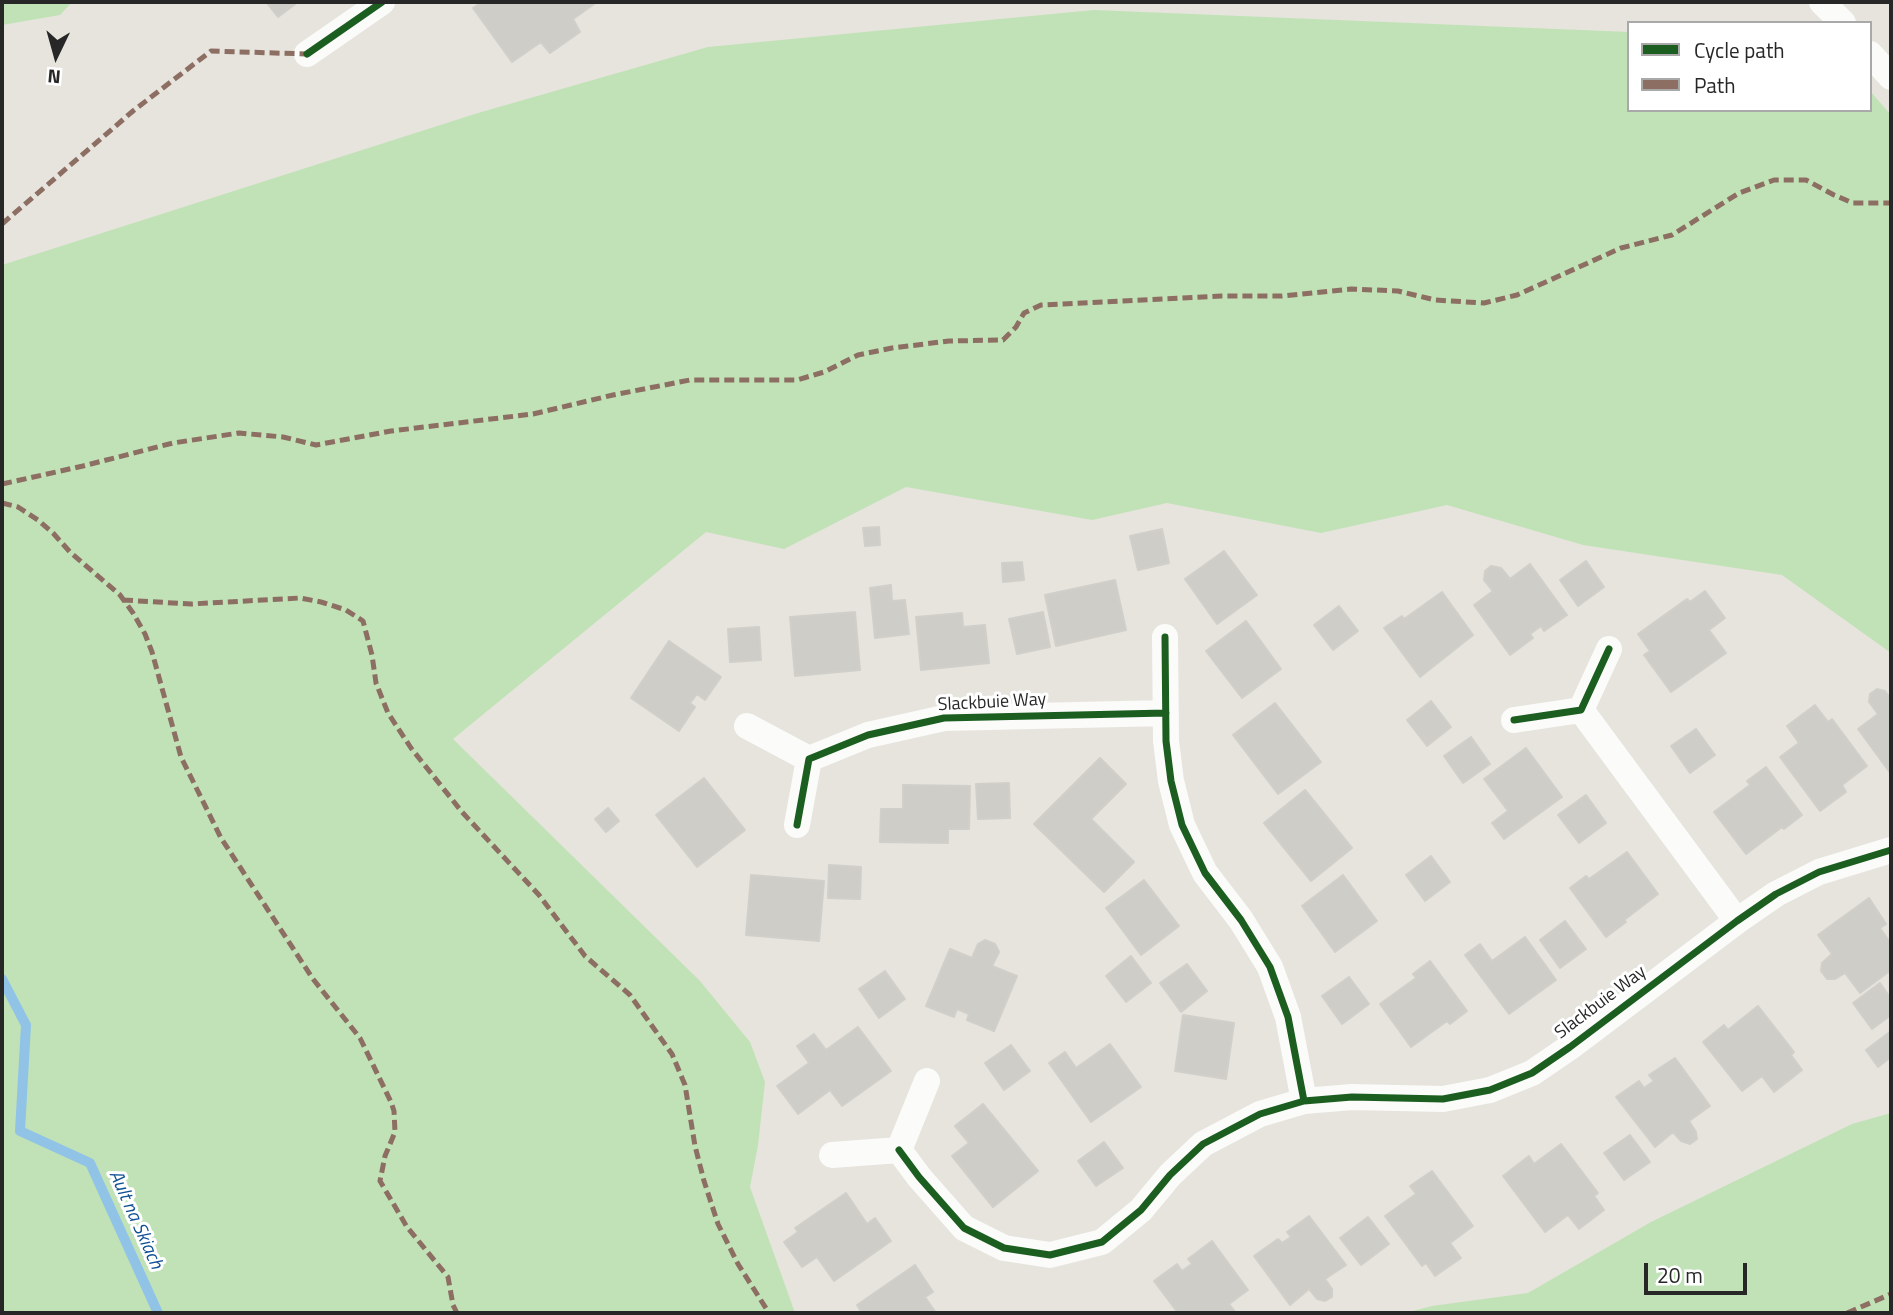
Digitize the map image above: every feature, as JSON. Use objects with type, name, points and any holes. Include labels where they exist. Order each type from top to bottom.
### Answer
[{"type":"street","points":[[307,54],[382,2]]},
{"type":"street","points":[[1822,2],[1841,21]]},
{"type":"street","points":[[1872,56],[1891,77]]},
{"type":"street","points":[[1165,637],[1166,741],[1182,825],[1205,873],[1241,920],[1270,967],[1288,1017],[1304,1101]]},
{"type":"street","points":[[1581,710],[1609,649]]},
{"type":"street","points":[[1514,720],[1581,710]]},
{"type":"street","points":[[1581,710],[1737,921]]},
{"type":"street","name":"Slackbuie Way","points":[[809,759],[868,735],[944,718],[1166,713]]},
{"type":"street","points":[[747,726],[809,759],[797,825]]},
{"type":"street","name":"Slackbuie Way","points":[[899,1150],[964,1228],[1004,1248],[1050,1255],[1102,1242],[1141,1210],[1170,1175],[1203,1144],[1259,1114],[1304,1101],[1352,1097],[1443,1099],[1490,1090],[1532,1073],[1776,894],[1819,872],[1891,850]]},
{"type":"street","points":[[832,1155],[899,1150],[927,1081]]},
{"type":"green space","points":[[2,2],[72,2],[60,15],[2,25]]},
{"type":"green space","points":[[1094,10],[1627,32],[1627,112],[1872,112],[1872,93],[1891,115],[1891,653],[1782,575],[1583,545],[1447,505],[1321,533],[1167,503],[1092,520],[906,487],[784,549],[706,532],[453,739],[700,981],[750,1042],[765,1082],[750,1187],[795,1313],[2,1313],[2,265],[478,113],[708,47]]},
{"type":"green space","points":[[1891,1113],[1891,1313],[1405,1313],[1432,1306],[1528,1293],[1651,1222],[1852,1124]]},
{"type":"building","points":[[266,2],[298,2],[278,17]]},
{"type":"building","points":[[482,2],[597,2],[573,19],[580,32],[550,53],[541,42],[512,62],[473,8]]},
{"type":"building","points":[[879,527],[880,545],[865,546],[863,528]]},
{"type":"building","points":[[1162,529],[1169,563],[1138,570],[1130,536]]},
{"type":"building","points":[[1224,551],[1257,595],[1217,624],[1185,579]]},
{"type":"building","points":[[1586,561],[1604,587],[1578,606],[1560,580]]},
{"type":"building","points":[[1022,562],[1024,580],[1003,582],[1002,563]]},
{"type":"building","points":[[1530,564],[1567,615],[1544,631],[1541,626],[1530,634],[1533,638],[1510,655],[1474,605],[1493,591],[1484,580],[1485,571],[1491,566],[1501,568],[1510,579]]},
{"type":"building","points":[[1115,580],[1126,630],[1056,646],[1045,595]]},
{"type":"building","points":[[891,585],[892,601],[905,600],[909,634],[875,638],[870,588]]},
{"type":"building","points":[[1705,591],[1725,618],[1709,630],[1726,653],[1671,692],[1644,655],[1650,651],[1638,634],[1687,599],[1690,602]]},
{"type":"building","points":[[1442,592],[1473,635],[1420,677],[1384,628],[1402,616],[1404,619]]},
{"type":"building","points":[[1339,606],[1358,631],[1333,650],[1314,625]]},
{"type":"building","points":[[855,612],[860,670],[795,676],[790,617]]},
{"type":"building","points":[[1043,612],[1050,647],[1017,654],[1009,619]]},
{"type":"building","points":[[962,613],[963,627],[985,625],[989,663],[921,670],[916,617]]},
{"type":"building","points":[[1246,621],[1281,669],[1242,698],[1206,651]]},
{"type":"building","points":[[759,627],[761,660],[730,662],[728,629]]},
{"type":"building","points":[[669,641],[721,677],[705,700],[697,694],[690,703],[695,707],[679,731],[631,698]]},
{"type":"building","points":[[1877,689],[1885,691],[1891,699],[1891,774],[1858,729],[1878,714],[1869,702],[1870,694]]},
{"type":"building","points":[[1431,701],[1451,727],[1427,746],[1407,720]]},
{"type":"building","points":[[1275,703],[1321,762],[1278,794],[1233,735]]},
{"type":"building","points":[[1815,705],[1828,722],[1832,719],[1867,766],[1842,785],[1846,792],[1820,811],[1780,757],[1799,743],[1787,726]]},
{"type":"building","points":[[1696,729],[1715,755],[1690,773],[1671,746]]},
{"type":"building","points":[[1471,737],[1490,764],[1463,783],[1444,756]]},
{"type":"building","points":[[1526,748],[1562,797],[1504,839],[1492,823],[1508,811],[1484,779]]},
{"type":"building","points":[[1100,758],[1126,784],[1091,819],[1134,862],[1104,892],[1034,824]]},
{"type":"building","points":[[1766,767],[1802,815],[1746,854],[1714,812],[1750,785],[1747,781]]},
{"type":"building","points":[[704,778],[745,830],[697,867],[656,815]]},
{"type":"building","points":[[1009,783],[1010,818],[978,819],[976,784]]},
{"type":"building","points":[[903,785],[970,786],[969,829],[948,829],[948,843],[880,842],[881,809],[903,809]]},
{"type":"building","points":[[1305,790],[1352,848],[1311,881],[1264,823]]},
{"type":"building","points":[[1586,795],[1606,823],[1579,843],[1558,815]]},
{"type":"building","points":[[608,808],[619,821],[606,832],[595,819]]},
{"type":"building","points":[[1627,852],[1658,894],[1606,937],[1570,888],[1586,876],[1589,879]]},
{"type":"building","points":[[1431,856],[1450,882],[1425,901],[1406,875]]},
{"type":"building","points":[[829,865],[861,867],[860,899],[828,898]]},
{"type":"building","points":[[751,875],[824,881],[819,941],[746,935]]},
{"type":"building","points":[[1343,875],[1377,921],[1335,952],[1302,906]]},
{"type":"building","points":[[1144,880],[1179,926],[1141,955],[1106,908]]},
{"type":"building","points":[[1869,898],[1886,924],[1880,928],[1889,941],[1891,940],[1891,970],[1860,993],[1845,973],[1835,979],[1827,979],[1821,971],[1822,963],[1832,954],[1818,935]]},
{"type":"building","points":[[1565,921],[1586,949],[1560,968],[1540,940]]},
{"type":"building","points":[[1525,937],[1556,980],[1509,1014],[1465,955],[1480,944],[1492,961]]},
{"type":"building","points":[[985,940],[995,944],[999,952],[992,966],[1017,976],[994,1031],[967,1020],[969,1014],[957,1009],[954,1017],[926,1006],[950,949],[972,958],[978,944]]},
{"type":"building","points":[[1131,956],[1151,983],[1126,1002],[1106,976]]},
{"type":"building","points":[[1430,961],[1467,1011],[1450,1024],[1447,1021],[1411,1047],[1380,1004],[1416,978],[1413,974]]},
{"type":"building","points":[[1187,964],[1207,991],[1181,1012],[1160,983]]},
{"type":"building","points":[[885,971],[905,999],[879,1018],[859,989]]},
{"type":"building","points":[[1349,977],[1369,1004],[1342,1024],[1322,996]]},
{"type":"building","points":[[1880,983],[1891,999],[1891,1015],[1872,1029],[1853,1003]]},
{"type":"building","points":[[1758,1006],[1794,1052],[1791,1055],[1802,1070],[1774,1092],[1762,1076],[1742,1091],[1703,1042],[1724,1025],[1728,1030]]},
{"type":"building","points":[[1183,1015],[1234,1023],[1226,1079],[1175,1071]]},
{"type":"building","points":[[858,1027],[891,1071],[842,1106],[830,1090],[798,1114],[777,1086],[809,1063],[797,1046],[814,1034],[826,1050]]},
{"type":"building","points":[[1891,1031],[1891,1057],[1878,1067],[1866,1050]]},
{"type":"building","points":[[1110,1044],[1141,1087],[1091,1122],[1049,1063],[1065,1052],[1076,1068]]},
{"type":"building","points":[[1011,1045],[1030,1071],[1004,1090],[985,1063]]},
{"type":"building","points":[[1675,1058],[1710,1106],[1689,1121],[1697,1139],[1690,1144],[1681,1141],[1673,1132],[1655,1147],[1616,1097],[1639,1081],[1644,1088],[1654,1081],[1649,1075]]},
{"type":"building","points":[[983,1104],[1038,1171],[993,1207],[952,1156],[969,1143],[955,1126]]},
{"type":"building","points":[[1630,1135],[1650,1162],[1624,1180],[1604,1153]]},
{"type":"building","points":[[1104,1142],[1123,1168],[1096,1186],[1078,1161]]},
{"type":"building","points":[[1561,1144],[1598,1193],[1594,1196],[1604,1210],[1579,1229],[1568,1215],[1545,1232],[1503,1176],[1529,1156],[1534,1164]]},
{"type":"building","points":[[1432,1171],[1473,1226],[1450,1243],[1461,1258],[1435,1276],[1426,1263],[1422,1266],[1385,1216],[1416,1194],[1410,1186]]},
{"type":"building","points":[[846,1193],[867,1224],[875,1218],[891,1241],[834,1281],[817,1257],[802,1267],[784,1242],[798,1232],[795,1228]]},
{"type":"building","points":[[1309,1216],[1346,1265],[1325,1279],[1332,1289],[1332,1297],[1325,1301],[1317,1299],[1309,1289],[1290,1305],[1254,1256],[1278,1239],[1282,1243],[1291,1237],[1287,1232]]},
{"type":"building","points":[[1368,1217],[1389,1244],[1361,1265],[1340,1238]]},
{"type":"building","points":[[1212,1241],[1248,1290],[1229,1304],[1236,1313],[1178,1313],[1154,1281],[1177,1264],[1182,1271],[1192,1264],[1188,1259]]},
{"type":"building","points":[[915,1265],[933,1292],[925,1297],[936,1313],[862,1313],[857,1305]]},
{"type":"waterway","name":"Ault na Skiach","points":[[2,979],[26,1025],[20,1131],[90,1163],[158,1313]]},
{"type":"marked path","points":[[2,224],[133,111],[211,51],[307,54]]},
{"type":"marked path","points":[[2,484],[173,443],[239,433],[283,437],[316,445],[391,431],[533,414],[690,380],[797,380],[824,372],[858,355],[892,348],[949,341],[1003,340],[1016,327],[1024,313],[1041,305],[1221,296],[1282,296],[1351,289],[1398,291],[1435,300],[1484,303],[1517,295],[1621,248],[1672,235],[1739,193],[1774,180],[1806,180],[1853,203],[1891,203]]},
{"type":"marked path","points":[[2,503],[18,507],[53,533],[70,552],[120,595],[145,634],[181,757],[221,838],[313,979],[360,1038],[391,1102],[395,1132],[385,1156],[380,1181],[407,1227],[448,1277],[457,1313]]},
{"type":"marked path","points":[[123,600],[191,604],[300,598],[346,610],[363,621],[376,683],[388,713],[411,748],[462,812],[539,895],[585,956],[630,995],[672,1054],[685,1085],[695,1146],[718,1224],[738,1264],[769,1313]]},
{"type":"marked path","points":[[1847,1313],[1891,1294]]},
{"type":"cycle path","points":[[307,54],[382,2]]},
{"type":"cycle path","points":[[1165,637],[1166,741],[1171,781],[1182,825],[1205,873],[1241,920],[1270,967],[1288,1017],[1304,1101]]},
{"type":"cycle path","points":[[1514,720],[1581,710],[1609,649]]},
{"type":"cycle path","points":[[797,825],[809,759],[868,735],[944,718],[1166,713]]},
{"type":"cycle path","points":[[899,1150],[964,1228],[1004,1248],[1050,1255],[1102,1242],[1141,1210],[1170,1175],[1203,1144],[1260,1114],[1304,1101],[1352,1097],[1443,1099],[1490,1090],[1532,1073],[1776,894],[1819,872],[1891,850]]}]
